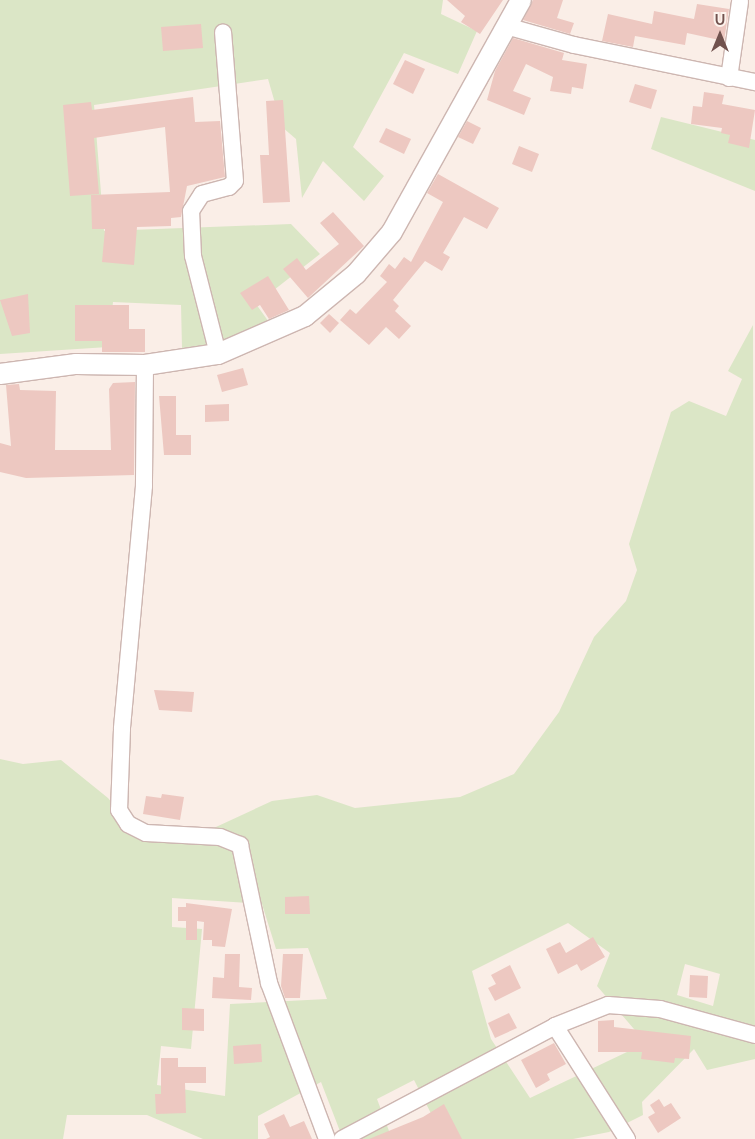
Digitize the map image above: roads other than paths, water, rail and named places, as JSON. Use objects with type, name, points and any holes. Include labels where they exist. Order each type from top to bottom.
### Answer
[{"type":"street","points":[[0,374],[76,364],[145,365],[218,354],[305,316],[377,250],[414,197],[521,0]]},
{"type":"street","points":[[730,78],[740,2]]},
{"type":"street","points":[[506,26],[730,78],[755,82]]},
{"type":"street","points":[[218,354],[193,256],[191,211],[202,194],[229,187],[235,181],[223,32]]},
{"type":"street","points":[[145,365],[144,486],[122,729],[119,810],[128,824],[146,833],[220,837],[240,845],[269,983],[327,1139]]},
{"type":"street","points":[[342,1139],[555,1026],[598,1008],[622,1004],[755,1034]]},
{"type":"street","points":[[555,1026],[627,1139]]}]
